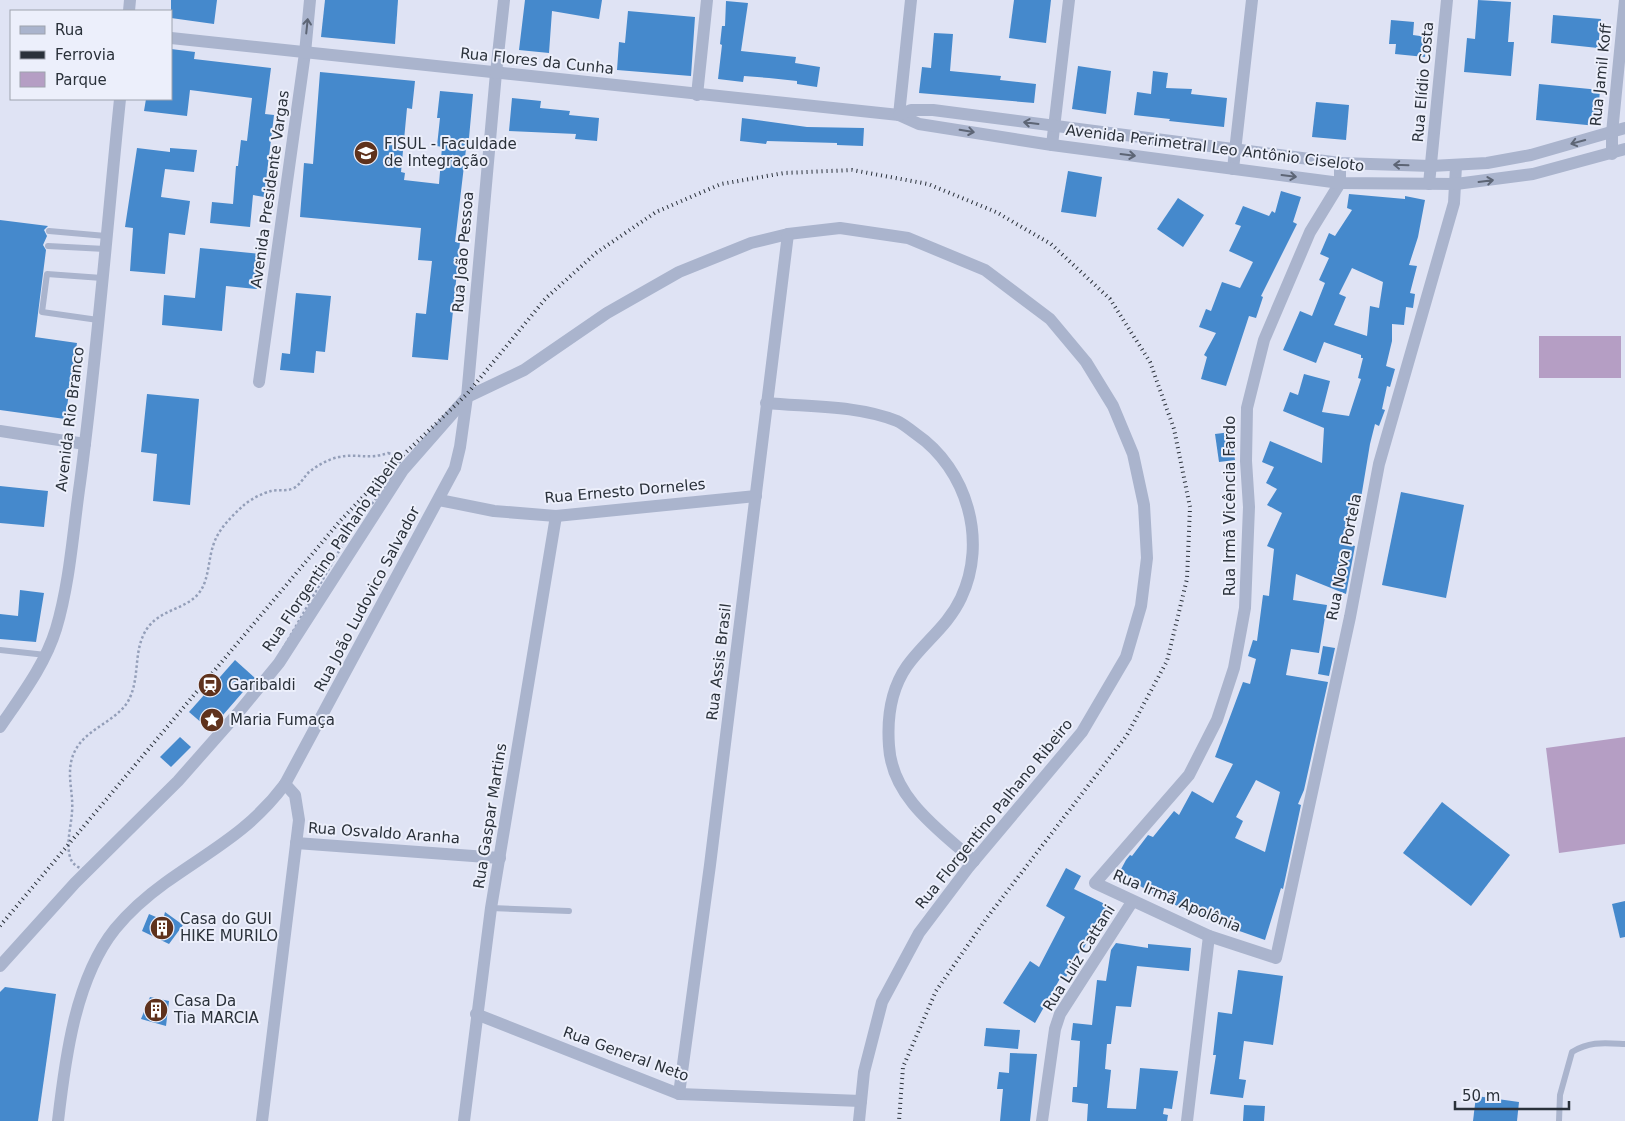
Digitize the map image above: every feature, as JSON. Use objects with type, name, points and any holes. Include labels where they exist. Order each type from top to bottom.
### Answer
[{"type":"street","name":"Avenida Presidente Vargas","points":[[259,382],[305,53],[310,0]]},
{"type":"street","name":"Rua João Pessoa","points":[[460,447],[467,397],[504,0]]},
{"type":"street","points":[[697,95],[707,0]]},
{"type":"street","points":[[899,115],[911,0]]},
{"type":"street","points":[[1052,145],[1069,0]]},
{"type":"street","points":[[1233,169],[1252,0]]},
{"type":"street","name":"Rua Elídio Costa","points":[[1428,184],[1447,0]]},
{"type":"street","name":"Rua Jamil Koff","points":[[1612,154],[1612,133],[1625,0]]},
{"type":"street","name":"Rua Flores da Cunha","points":[[172,38],[899,115],[919,124]]},
{"type":"street","name":"Avenida Rio Branco","points":[[0,727],[36,674],[46,655],[56,630],[65,591],[85,444],[120,100]]},
{"type":"street","name":"Rua Flores da Cunha","points":[[899,115],[920,109]]},
{"type":"street","name":"Avenida Perimetral Leo Antônio Ciseloto","points":[[920,109],[1340,163],[1431,166],[1456,166],[1531,155],[1625,128]]},
{"type":"street","name":"Avenida Perimetral Leo Antônio Ciseloto","points":[[919,124],[1052,145],[1340,183],[1456,184],[1533,174],[1625,149]]},
{"type":"street","points":[[1340,163],[1340,183]]},
{"type":"street","name":"Rua Nova Portela","points":[[1276,958],[1350,617],[1379,464],[1454,203],[1456,166]]},
{"type":"street","name":"Rua Irmã Vicência Fardo","points":[[1095,883],[1189,775],[1217,720],[1234,668],[1246,608],[1249,507],[1246,461],[1247,408],[1264,340],[1310,232],[1340,183]]},
{"type":"street","name":"Rua Florgentino Palhano Ribeiro","points":[[0,966],[75,882],[178,781],[238,713],[279,663],[403,470],[467,397],[524,370],[607,313],[679,272],[752,244],[788,234],[840,228],[908,238],[985,270],[1050,319],[1086,362],[1113,406],[1134,454],[1144,505],[1146,558],[1142,606],[1126,658],[1082,732],[974,862],[919,932],[882,1002],[864,1072],[859,1121]]},
{"type":"street","name":"Rua Assis Brasil","points":[[679,1094],[788,234]]},
{"type":"street","points":[[766,403],[862,412],[898,422],[930,444],[953,470],[966,498],[972,524],[972,563],[962,597],[948,621],[907,667],[894,694],[888,720],[888,739],[896,774],[907,798],[922,815],[974,862]]},
{"type":"street","points":[[0,431],[85,444]]},
{"type":"street","name":"Rua João Ludovico Salvador","points":[[58,1121],[62,1087],[84,986],[114,930],[144,899],[234,837],[270,804],[285,784],[439,500],[454,468],[460,447]]},
{"type":"street","name":"Rua Ernesto Dorneles","points":[[439,500],[494,511],[556,516],[756,496]]},
{"type":"street","name":"Rua Gaspar Martins","points":[[464,1121],[476,1014],[491,908],[556,516]]},
{"type":"street","points":[[262,1121],[299,820],[298,803],[295,795],[285,784]]},
{"type":"street","name":"Rua Osvaldo Aranha","points":[[296,843],[500,858]]},
{"type":"street","name":"Rua Irmã Apolônia","points":[[1095,883],[1132,902],[1209,936],[1276,958]]},
{"type":"street","name":"Rua Luiz Cattani","points":[[1042,1121],[1055,1029],[1060,1014],[1132,902]]},
{"type":"street","points":[[1186,1121],[1209,936]]},
{"type":"street","name":"Rua General Neto","points":[[476,1014],[679,1094],[860,1101]]},
{"type":"lane","points":[[50,231],[106,236]]},
{"type":"lane","points":[[48,246],[105,250]]},
{"type":"lane","points":[[98,320],[42,312],[47,274],[102,278]]},
{"type":"lane","points":[[0,650],[46,655]]},
{"type":"lane","points":[[491,908],[569,911]]},
{"type":"lane","points":[[1559,1121],[1560,1095],[1572,1052],[1585,1044],[1598,1042],[1625,1044]]},
{"type":"path","points":[[391,454],[399,459],[399,469],[350,532],[273,666],[181,773],[91,865],[83,869],[74,865],[70,857],[68,845],[72,810],[69,768],[75,750],[87,734],[124,707],[131,695],[140,642],[149,626],[164,613],[190,601],[199,592],[206,581],[213,544],[227,520],[247,502],[272,491],[285,491],[294,488],[308,473],[322,463],[340,456],[370,458],[391,454]]},
{"type":"green space","points":[[1539,336],[1621,336],[1621,378],[1539,378]]},
{"type":"green space","points":[[1625,737],[1625,844],[1559,853],[1546,748]]},
{"type":"building","points":[[171,0],[217,0],[214,24],[172,18]]},
{"type":"building","points":[[325,0],[398,0],[395,44],[321,37]]},
{"type":"building","points":[[525,0],[602,0],[599,19],[552,11],[549,53],[519,50]]},
{"type":"building","points":[[1014,0],[1051,0],[1046,43],[1009,38]]},
{"type":"building","points":[[1478,0],[1511,2],[1508,42],[1514,42],[1511,76],[1464,72],[1467,38],[1475,39]]},
{"type":"building","points":[[726,1],[748,3],[741,51],[796,57],[795,63],[820,67],[817,87],[797,84],[797,81],[769,78],[744,76],[743,82],[718,79],[722,45],[720,44],[722,26],[725,26]]},
{"type":"building","points":[[628,11],[695,17],[691,76],[617,70],[619,42],[625,43]]},
{"type":"building","points":[[1553,15],[1601,19],[1598,48],[1551,43]]},
{"type":"building","points":[[1391,20],[1414,22],[1413,35],[1427,37],[1425,57],[1395,54],[1396,44],[1389,44]]},
{"type":"building","points":[[934,33],[953,34],[950,71],[1001,76],[1000,80],[1036,84],[1034,103],[919,93],[922,67],[931,68]]},
{"type":"building","points":[[172,49],[195,52],[194,59],[271,68],[265,114],[274,115],[264,197],[253,195],[250,227],[210,223],[212,202],[233,204],[236,166],[238,166],[241,140],[247,141],[252,98],[190,90],[187,116],[144,111],[146,100],[172,100]]},
{"type":"building","points":[[1078,66],[1111,71],[1106,114],[1072,109]]},
{"type":"building","points":[[1153,71],[1168,73],[1166,88],[1192,89],[1191,94],[1227,98],[1224,127],[1134,115],[1137,92],[1151,94]]},
{"type":"building","points":[[320,72],[415,81],[412,109],[407,108],[401,172],[405,173],[404,180],[439,184],[442,147],[437,146],[440,118],[437,118],[440,91],[473,94],[468,149],[466,149],[455,242],[460,242],[448,360],[412,357],[416,313],[426,314],[432,261],[418,260],[421,228],[300,217],[304,163],[313,164]]},
{"type":"building","points":[[1539,84],[1600,90],[1597,126],[1536,120]]},
{"type":"building","points":[[512,98],[541,101],[540,108],[570,111],[569,115],[599,118],[597,141],[575,139],[576,134],[509,131]]},
{"type":"building","points":[[1316,102],[1349,105],[1346,140],[1312,137]]},
{"type":"building","points":[[742,118],[807,127],[864,128],[863,146],[837,145],[837,143],[767,141],[766,144],[740,141]]},
{"type":"building","points":[[137,148],[170,152],[170,148],[197,150],[194,172],[165,169],[161,197],[190,201],[185,235],[169,233],[165,274],[130,271],[133,228],[125,227]]},
{"type":"building","points":[[1068,171],[1102,177],[1096,217],[1061,212]]},
{"type":"building","points":[[1281,191],[1301,197],[1293,222],[1297,224],[1261,296],[1263,297],[1256,318],[1249,316],[1226,386],[1201,379],[1207,357],[1204,355],[1216,333],[1199,327],[1206,309],[1211,311],[1222,282],[1240,288],[1253,262],[1229,251],[1241,226],[1235,224],[1243,206],[1269,216],[1272,211],[1275,213]]},
{"type":"building","points":[[1349,194],[1405,199],[1405,196],[1425,200],[1418,237],[1409,265],[1417,266],[1410,293],[1415,294],[1413,308],[1406,307],[1404,325],[1392,324],[1392,341],[1386,366],[1395,369],[1390,387],[1387,386],[1382,409],[1385,410],[1379,426],[1375,424],[1370,444],[1357,522],[1348,520],[1344,543],[1355,546],[1346,594],[1296,574],[1293,600],[1327,605],[1319,653],[1291,649],[1286,675],[1328,682],[1304,790],[1298,804],[1301,805],[1283,889],[1281,888],[1265,940],[1208,920],[1158,897],[1119,873],[1126,860],[1130,855],[1132,856],[1148,835],[1153,837],[1174,811],[1179,815],[1192,791],[1213,803],[1233,764],[1215,757],[1243,682],[1250,684],[1256,659],[1248,656],[1253,640],[1257,641],[1263,595],[1269,596],[1274,549],[1267,546],[1282,513],[1267,505],[1277,489],[1266,483],[1274,467],[1262,462],[1270,441],[1322,463],[1324,428],[1283,411],[1290,392],[1298,395],[1304,374],[1330,381],[1322,412],[1349,416],[1361,379],[1358,378],[1363,358],[1361,358],[1361,355],[1324,342],[1316,363],[1283,350],[1300,311],[1312,316],[1325,283],[1319,280],[1329,258],[1320,254],[1329,233],[1335,236],[1352,210],[1347,208]],"holes":[[[1352,268],[1383,282],[1379,308],[1370,306],[1367,336],[1334,325],[1346,297],[1339,294]],[[1256,780],[1280,792],[1265,852],[1235,838],[1243,821],[1236,817]]]},
{"type":"building","points":[[1178,198],[1204,215],[1183,247],[1157,229]]},
{"type":"building","points":[[0,220],[48,226],[44,230],[47,236],[43,245],[46,250],[35,337],[77,343],[65,419],[0,410]]},
{"type":"building","points":[[200,248],[260,254],[257,289],[226,286],[222,331],[162,325],[164,295],[195,298]]},
{"type":"building","points":[[296,293],[331,296],[325,352],[316,351],[314,373],[280,370],[282,353],[290,354]]},
{"type":"building","points":[[147,394],[199,399],[190,505],[153,501],[157,454],[141,452]]},
{"type":"building","points":[[1231,432],[1235,460],[1219,462],[1215,434]]},
{"type":"building","points":[[0,486],[48,491],[44,527],[0,523]]},
{"type":"building","points":[[1401,492],[1464,505],[1446,598],[1382,585]]},
{"type":"building","points":[[20,590],[44,593],[36,642],[0,639],[0,614],[18,616]]},
{"type":"building","points":[[1323,646],[1335,648],[1329,676],[1318,674]]},
{"type":"building","points":[[235,660],[255,678],[210,730],[189,712]]},
{"type":"building","points":[[180,737],[191,747],[171,767],[160,757]]},
{"type":"building","points":[[1442,802],[1510,855],[1471,906],[1403,853]]},
{"type":"building","points":[[1066,868],[1081,876],[1074,889],[1109,906],[1097,931],[1093,929],[1082,952],[1080,951],[1066,977],[1062,975],[1035,1023],[1003,1003],[1030,961],[1039,967],[1065,917],[1046,906]]},
{"type":"building","points":[[1625,901],[1625,937],[1620,938],[1612,904]]},
{"type":"building","name":"Casa do GUI HIKE MURILO","points":[[165,912],[183,925],[169,944],[142,931],[149,914],[163,920]]},
{"type":"building","points":[[1116,943],[1148,948],[1148,944],[1191,948],[1189,971],[1137,966],[1131,1007],[1116,1006],[1111,1044],[1107,1044],[1105,1069],[1111,1070],[1107,1108],[1136,1109],[1140,1068],[1178,1071],[1172,1109],[1164,1108],[1163,1114],[1168,1115],[1167,1121],[1087,1121],[1088,1104],[1072,1102],[1073,1087],[1077,1087],[1080,1041],[1071,1040],[1073,1023],[1092,1025],[1097,980],[1106,981],[1111,950]]},
{"type":"building","points":[[1238,970],[1283,976],[1273,1045],[1244,1041],[1239,1079],[1246,1080],[1243,1098],[1210,1094],[1216,1055],[1213,1055],[1218,1012],[1232,1014]]},
{"type":"building","points":[[5,987],[56,994],[38,1121],[0,1121],[0,992]]},
{"type":"building","name":"Casa Da Tia MARCIA","points":[[150,997],[169,1001],[166,1026],[141,1019]]},
{"type":"building","points":[[986,1028],[1020,1030],[1018,1049],[984,1046]]},
{"type":"building","points":[[1010,1053],[1037,1054],[1030,1121],[1000,1121],[1003,1089],[997,1089],[999,1072],[1009,1073]]},
{"type":"building","points":[[1476,1096],[1519,1102],[1517,1121],[1473,1121]]},
{"type":"building","points":[[1244,1105],[1265,1106],[1264,1121],[1243,1121]]},
{"type":"railway","points":[[0,926],[340,521],[399,459],[467,394],[546,298],[596,253],[656,212],[721,184],[784,173],[852,170],[928,184],[996,212],[1051,244],[1110,299],[1150,362],[1174,429],[1190,507],[1187,579],[1167,661],[1127,735],[986,919],[936,991],[903,1067],[899,1121]]},
{"type":"place","name":"FISUL - Faculdade de Integração","points":[[366,153]]},
{"type":"place","name":"Garibaldi","points":[[210,685]]},
{"type":"place","name":"Maria Fumaça","points":[[212,720]]},
{"type":"place","name":"Casa do GUI HIKE MURILO","points":[[162,928]]},
{"type":"place","name":"Casa Da Tia MARCIA","points":[[156,1010]]}]
